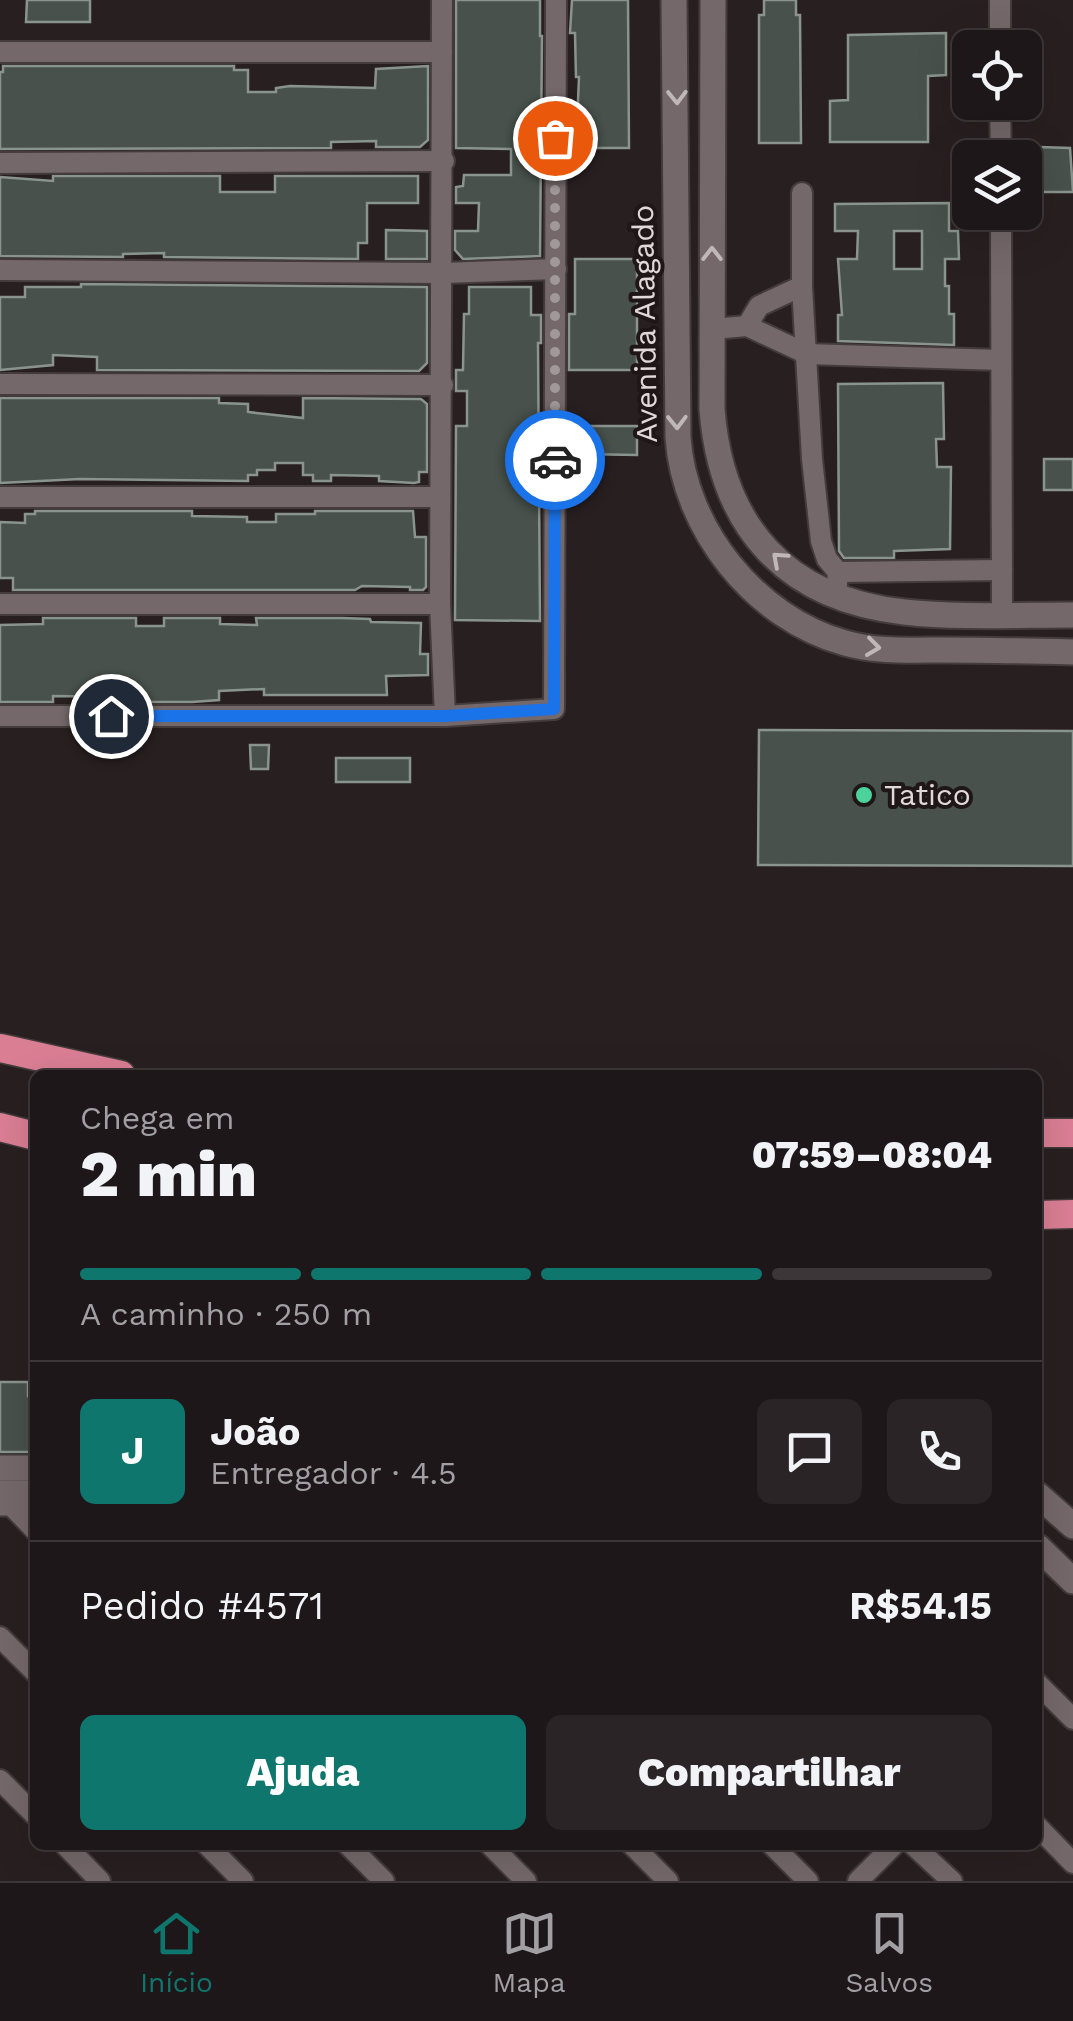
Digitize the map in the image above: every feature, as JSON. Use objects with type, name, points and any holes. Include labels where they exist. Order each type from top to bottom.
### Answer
[{"type":"highway","points":[[0,1048],[99,1070]]},
{"type":"highway","points":[[0,1127],[30,1135]]},
{"type":"highway","points":[[1042,1133],[1073,1132]]},
{"type":"highway","points":[[1042,1215],[1073,1214]]},
{"type":"main road","name":"Avenida Alagado","points":[[674,0],[680,464],[690,499],[727,563],[792,620],[847,644],[888,650],[1073,652]]},
{"type":"main road","points":[[713,0],[715,442],[732,502],[752,532],[786,566],[905,612],[1073,615]]},
{"type":"main road","points":[[677,290],[687,320],[712,325]]},
{"type":"main road","points":[[676,368],[686,338],[712,325]]},
{"type":"main road","points":[[0,1468],[30,1468]]},
{"type":"main road","points":[[1042,1499],[1073,1526]]},
{"type":"main road","points":[[1042,1551],[1073,1582]]},
{"type":"street","points":[[442,0],[440,604],[445,716]]},
{"type":"street","points":[[0,716],[445,716],[554,709],[556,0]]},
{"type":"street","points":[[1000,0],[1000,30]]},
{"type":"street","points":[[0,52],[442,52]]},
{"type":"street","points":[[0,163],[444,161]]},
{"type":"street","points":[[802,193],[802,286],[812,459],[820,542],[837,584],[1002,570]]},
{"type":"street","points":[[1001,230],[1002,615]]},
{"type":"street","points":[[0,270],[443,273],[556,269]]},
{"type":"street","points":[[748,326],[759,306],[802,286]]},
{"type":"street","points":[[712,325],[748,326],[807,354],[1002,360]]},
{"type":"street","points":[[0,384],[443,385]]},
{"type":"street","points":[[0,497],[440,497]]},
{"type":"street","points":[[0,604],[440,604]]},
{"type":"street","points":[[11,1499],[30,1524]]},
{"type":"street","points":[[1042,1536],[1073,1566]]},
{"type":"street","points":[[0,1636],[30,1667]]},
{"type":"street","points":[[1042,1688],[1073,1719]]},
{"type":"street","points":[[0,1780],[30,1810]]},
{"type":"street","points":[[1042,1831],[1073,1862]]},
{"type":"street","points":[[69,1850],[100,1881]]},
{"type":"street","points":[[212,1850],[243,1881]]},
{"type":"street","points":[[353,1850],[384,1881]]},
{"type":"street","points":[[495,1850],[526,1881]]},
{"type":"street","points":[[637,1850],[668,1881]]},
{"type":"street","points":[[777,1850],[808,1881]]},
{"type":"street","points":[[858,1881],[889,1850]]},
{"type":"street","points":[[919,1850],[952,1881]]},
{"type":"building","points":[[27,0],[90,0],[90,22],[26,22]]},
{"type":"building","points":[[456,0],[540,0],[540,256],[463,259],[455,250],[455,231],[478,231],[479,203],[456,203],[456,187],[463,186],[464,175],[511,175],[511,149],[456,148]]},
{"type":"building","points":[[572,0],[628,0],[629,148],[576,148],[579,77],[575,33],[570,33]]},
{"type":"building","points":[[764,0],[796,0],[796,15],[800,15],[801,143],[759,143],[759,15],[764,15]]},
{"type":"building","points":[[946,33],[946,75],[928,76],[928,142],[830,142],[830,101],[848,100],[848,35]]},
{"type":"building","points":[[3,66],[234,66],[234,70],[248,70],[248,92],[276,92],[276,88],[290,86],[375,88],[376,69],[428,66],[428,140],[420,147],[376,147],[376,141],[331,142],[331,148],[0,149]]},
{"type":"building","points":[[1042,147],[1070,148],[1073,192],[1042,192]]},
{"type":"building","points":[[53,176],[220,176],[220,192],[275,192],[275,176],[418,176],[418,203],[367,203],[367,243],[358,243],[358,259],[164,257],[164,253],[123,257],[0,256],[0,177],[53,181]]},
{"type":"building","points":[[949,203],[949,231],[958,231],[959,259],[945,259],[949,314],[954,314],[954,345],[838,341],[838,315],[842,315],[838,259],[857,259],[858,231],[835,231],[835,204]],"holes":[[[894,231],[922,231],[922,269],[894,269]]]},
{"type":"building","points":[[386,230],[427,231],[427,259],[386,259]]},
{"type":"building","points":[[575,259],[637,259],[637,370],[569,370],[569,314],[575,314]]},
{"type":"building","points":[[25,287],[427,287],[427,363],[419,371],[97,370],[97,357],[53,355],[53,365],[0,370],[0,297],[25,297]]},
{"type":"building","points":[[469,287],[531,287],[531,315],[541,315],[540,621],[455,620],[456,426],[467,426],[467,391],[456,391],[456,370],[463,370],[464,314],[469,314]]},
{"type":"building","points":[[943,383],[944,439],[936,439],[937,467],[951,467],[950,549],[894,551],[894,558],[844,558],[839,551],[838,384]]},
{"type":"building","points":[[0,398],[219,398],[219,403],[248,404],[248,412],[303,418],[303,398],[421,399],[427,404],[427,472],[419,472],[419,482],[414,483],[379,481],[379,476],[331,475],[331,481],[313,481],[313,475],[303,475],[303,463],[275,463],[275,470],[257,470],[257,475],[248,475],[248,481],[80,479],[0,483]]},
{"type":"building","points":[[569,426],[637,426],[637,455],[579,454],[579,450],[574,450],[574,442],[568,442]]},
{"type":"building","points":[[1044,459],[1073,459],[1073,490],[1044,490]]},
{"type":"building","points":[[192,511],[192,516],[276,522],[276,514],[413,511],[415,537],[426,537],[426,587],[13,590],[13,578],[0,578],[0,522],[25,523],[25,514]]},
{"type":"building","points":[[43,618],[136,618],[136,626],[164,626],[164,618],[220,618],[220,624],[257,625],[256,618],[421,623],[420,654],[428,654],[428,675],[386,676],[387,695],[264,695],[264,689],[219,691],[219,700],[192,702],[53,696],[53,702],[0,702],[0,625],[43,624]]},
{"type":"building","points":[[759,730],[1073,731],[1073,866],[758,865]]},
{"type":"building","points":[[250,745],[269,745],[268,769],[251,769]]},
{"type":"building","points":[[336,758],[410,758],[410,782],[336,782]]},
{"type":"building","points":[[0,1382],[28,1382],[30,1452],[0,1452]]},
{"type":"way so far","points":[[555,138],[555,460]]},
{"type":"place","name":"Tatico","points":[[864,795]]},
{"type":"route","points":[[111,716],[445,716],[554,709],[555,460]]}]
